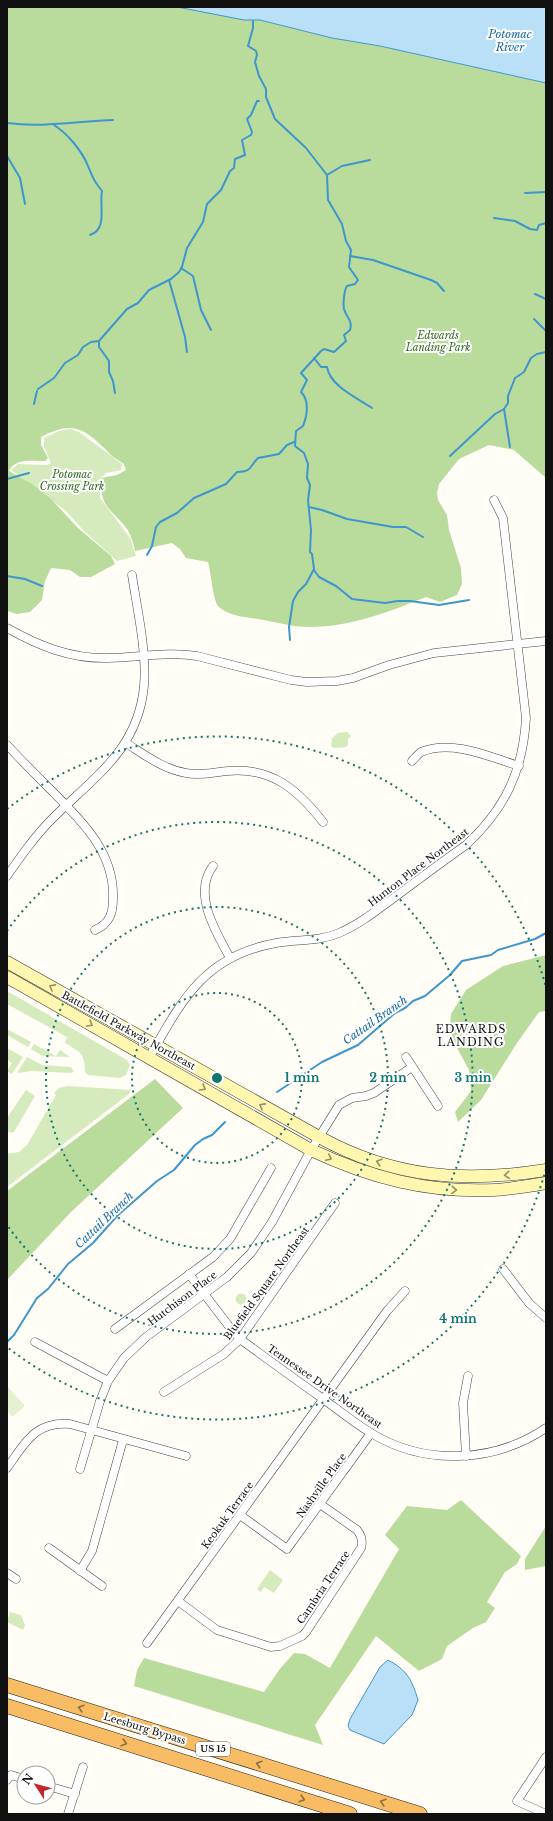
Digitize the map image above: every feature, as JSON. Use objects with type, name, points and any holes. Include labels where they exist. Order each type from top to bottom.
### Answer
[{"type":"highway","name":"Leesburg Bypass","points":[[7,1685],[420,1814]]},
{"type":"highway","name":"Leesburg Bypass","points":[[7,1706],[350,1814]]},
{"type":"main road","name":"Battlefield Parkway Northeast","points":[[7,962],[319,1137],[342,1149],[373,1161],[401,1168],[457,1177],[493,1176],[546,1170]]},
{"type":"main road","name":"Battlefield Parkway Northeast","points":[[7,977],[311,1150],[353,1169],[376,1177],[416,1186],[441,1189],[478,1191],[496,1190],[546,1183]]},
{"type":"street","name":"Hunton Place Northeast","points":[[149,1058],[177,1008],[188,993],[211,971],[230,958],[261,946],[278,942],[324,938],[344,931],[362,921],[466,845],[479,833],[500,807],[519,766],[524,742],[526,718],[503,518],[494,500]]},
{"type":"street","points":[[7,876],[35,838],[66,805],[109,765],[126,743],[137,719],[142,700],[144,678],[143,655],[132,575]]},
{"type":"street","points":[[7,628],[40,645],[72,655],[109,658],[168,653],[197,656],[291,680],[322,682],[353,678],[388,665],[434,653],[546,641]]},
{"type":"street","points":[[126,743],[163,766],[174,771],[198,774],[242,770],[255,772],[272,778],[296,792],[308,803],[323,822]]},
{"type":"street","points":[[7,745],[66,805],[97,841],[104,854],[112,880],[114,893],[111,916],[104,926],[95,930]]},
{"type":"street","points":[[412,761],[420,752],[440,748],[468,751],[519,766]]},
{"type":"street","points":[[213,866],[205,879],[204,887],[206,902],[214,928],[230,958]]},
{"type":"street","points":[[406,1057],[438,1106]]},
{"type":"street","name":"Hutchison Place","points":[[80,1469],[100,1401],[108,1382],[124,1358],[135,1346],[240,1265],[262,1238],[311,1150],[339,1105],[352,1098],[366,1096],[374,1092],[412,1067]]},
{"type":"street","points":[[115,1329],[213,1257],[230,1239],[271,1168]]},
{"type":"street","name":"Bluefield Square Northeast","points":[[164,1392],[224,1354],[240,1339],[335,1203]]},
{"type":"street","points":[[503,1269],[530,1303],[546,1318]]},
{"type":"street","name":"Tennessee Drive Northeast","points":[[189,1274],[240,1339],[371,1433],[402,1447],[418,1452],[451,1457],[466,1456],[504,1448],[535,1435],[546,1428]]},
{"type":"street","name":"Keokuk Terrace","points":[[147,1643],[387,1311],[406,1291]]},
{"type":"street","points":[[35,1342],[108,1382]]},
{"type":"street","points":[[466,1456],[463,1403],[468,1376]]},
{"type":"street","points":[[7,1468],[29,1438],[43,1428],[61,1423],[186,1456]]},
{"type":"street","name":"Nashville Place","points":[[240,1515],[287,1549],[371,1433]]},
{"type":"street","points":[[80,1570],[92,1551],[123,1440]]},
{"type":"street","name":"Cambria Terrace","points":[[178,1601],[217,1630],[271,1647],[280,1646],[302,1636],[361,1548],[362,1543],[360,1534],[357,1530],[320,1504]]},
{"type":"street","points":[[49,1548],[102,1586]]},
{"type":"street","points":[[7,1573],[16,1579]]},
{"type":"street","points":[[546,1757],[517,1800],[546,1814]]},
{"type":"street","points":[[68,1814],[83,1767]]},
{"type":"street","points":[[7,1780],[11,1775],[16,1777]]},
{"type":"street","points":[[56,1788],[74,1794]]},
{"type":"green space","name":"Edwards Landing Park","points":[[7,7],[177,7],[260,20],[332,38],[380,46],[546,83],[546,478],[514,450],[489,445],[459,459],[439,484],[437,493],[438,500],[447,515],[449,530],[461,568],[462,584],[457,595],[440,602],[426,597],[362,620],[328,626],[294,626],[242,617],[227,612],[216,603],[208,562],[186,558],[180,549],[172,543],[135,551],[128,531],[103,500],[101,487],[102,478],[117,475],[126,470],[124,464],[112,456],[88,434],[74,428],[67,428],[41,437],[41,445],[48,458],[45,461],[19,462],[11,467],[9,471],[32,484],[51,499],[78,528],[111,556],[115,564],[91,577],[80,577],[70,570],[51,568],[45,581],[42,600],[30,612],[17,614],[7,611]]},
{"type":"green space","name":"Potomac Crossing Park","points":[[70,429],[79,432],[122,464],[121,470],[106,473],[100,479],[100,498],[130,538],[136,556],[117,561],[84,531],[65,510],[11,470],[18,464],[47,465],[51,463],[44,447],[44,438],[59,431]]},
{"type":"green space","points":[[347,732],[351,736],[348,739],[348,745],[346,747],[334,748],[331,746],[332,738],[338,733]]},
{"type":"green space","points":[[546,955],[546,1011],[539,1012],[517,1043],[481,1100],[458,1122],[455,1112],[471,1091],[469,1070],[449,1033],[451,1014],[466,990],[503,966]]},
{"type":"green space","points":[[7,991],[127,1060],[130,1065],[126,1075],[120,1078],[88,1075],[85,1072],[84,1061],[81,1054],[65,1043],[67,1037],[7,1004]]},
{"type":"green space","points":[[7,1029],[31,1042],[28,1047],[7,1035]]},
{"type":"green space","points":[[34,1044],[56,1056],[60,1050],[70,1057],[43,1056],[31,1049]]},
{"type":"green space","points":[[7,1048],[23,1057],[12,1074],[7,1071],[12,1063],[7,1060]]},
{"type":"green space","points":[[27,1057],[42,1065],[71,1067],[74,1072],[32,1071],[17,1073]]},
{"type":"green space","points":[[155,1079],[183,1108],[71,1212],[7,1280],[7,1191]]},
{"type":"green space","points":[[68,1086],[131,1090],[129,1094],[7,1187],[7,1154],[19,1152],[27,1145],[56,1095],[54,1093],[59,1088]]},
{"type":"green space","points":[[26,1090],[35,1096],[14,1132],[11,1133],[7,1131],[7,1118]]},
{"type":"green space","points":[[241,1293],[245,1295],[247,1299],[245,1303],[241,1305],[237,1303],[235,1299],[237,1295]]},
{"type":"green space","points":[[7,1386],[25,1406],[12,1417],[7,1410]]},
{"type":"green space","points":[[461,1500],[521,1556],[517,1564],[505,1572],[487,1602],[495,1608],[486,1622],[473,1628],[447,1646],[442,1659],[419,1671],[376,1636],[315,1725],[323,1745],[134,1686],[137,1670],[144,1658],[264,1692],[279,1670],[294,1653],[305,1654],[330,1668],[399,1549],[385,1535],[407,1506],[447,1510]]},
{"type":"green space","points":[[546,1526],[546,1566],[525,1570],[525,1559]]},
{"type":"green space","points":[[270,1570],[283,1580],[274,1593],[264,1587],[261,1592],[257,1589]]},
{"type":"green space","points":[[10,1612],[21,1615],[25,1625],[23,1630],[7,1622]]},
{"type":"water","name":"Potomac River","points":[[177,7],[546,7],[546,83],[380,46],[332,38],[260,20],[244,20]]},
{"type":"water","points":[[388,1660],[400,1668],[408,1676],[418,1700],[412,1715],[384,1744],[350,1730],[348,1726],[350,1719],[380,1667]]},
{"type":"waterway","points":[[253,21],[253,28],[248,46],[256,51],[257,55],[255,62],[259,76],[266,89],[266,97],[275,119],[306,148],[327,175],[328,200],[342,224],[346,241],[351,250],[349,267],[358,280],[355,284],[347,286],[344,294],[344,309],[351,324],[350,330],[344,335],[346,341],[334,352],[324,349],[321,351],[301,373],[307,380],[301,392],[306,400],[307,409],[303,426],[296,431],[295,446],[304,453],[308,464],[307,478],[310,485],[308,500],[311,530],[310,552],[312,554],[314,569],[306,584],[298,592],[293,601],[289,627],[290,640]]},
{"type":"waterway","points":[[38,389],[54,378],[65,363],[78,355],[83,347],[91,342],[99,341],[127,309],[138,303],[149,290],[171,279],[179,272],[182,267],[187,248],[203,222],[207,204],[221,190],[230,171],[234,168],[235,159],[245,155],[242,140],[251,135],[252,132],[247,119],[251,115],[257,101],[259,101]]},
{"type":"waterway","points":[[7,123],[47,125],[113,120]]},
{"type":"waterway","points":[[54,125],[64,133],[78,149],[97,185],[102,191],[101,222],[96,232],[90,235]]},
{"type":"waterway","points":[[7,156],[20,178],[25,204]]},
{"type":"waterway","points":[[327,175],[342,166],[370,160]]},
{"type":"waterway","points":[[525,193],[546,192]]},
{"type":"waterway","points":[[494,218],[515,221],[530,229],[537,230],[539,225],[546,223]]},
{"type":"waterway","points":[[350,256],[373,260],[431,280],[437,283],[444,291]]},
{"type":"waterway","points":[[181,268],[193,276],[201,310],[211,330]]},
{"type":"waterway","points":[[169,280],[185,337],[187,352]]},
{"type":"waterway","points":[[535,294],[546,299]]},
{"type":"waterway","points":[[534,319],[546,331]]},
{"type":"waterway","points":[[99,341],[99,347],[109,361],[109,372],[113,381],[115,393]]},
{"type":"waterway","points":[[450,456],[495,414],[504,409],[508,403],[508,396],[515,378],[524,372],[531,358],[537,354],[546,352]]},
{"type":"waterway","points":[[314,358],[321,367],[327,367],[329,374],[339,386],[372,408]]},
{"type":"waterway","points":[[34,404],[37,391]]},
{"type":"waterway","points":[[504,409],[510,447]]},
{"type":"waterway","points":[[147,555],[152,546],[156,527],[160,522],[177,513],[194,498],[226,484],[237,472],[248,470],[258,458],[279,454],[287,445],[294,442]]},
{"type":"waterway","points":[[7,479],[29,473]]},
{"type":"waterway","points":[[309,507],[347,519],[393,527],[406,527],[423,537]]},
{"type":"waterway","points":[[314,570],[319,577],[336,586],[352,599],[385,603],[410,601],[439,605],[469,600]]},
{"type":"waterway","points":[[7,576],[25,579],[42,586]]},
{"type":"waterway","name":"Cattail Branch","points":[[277,1092],[322,1062],[358,1045],[395,1013],[405,1008],[413,1001],[425,996],[450,975],[462,961],[491,955],[498,950],[535,939],[546,933]]},
{"type":"waterway","name":"Cattail Branch","points":[[7,1342],[14,1335],[37,1298],[48,1289],[68,1264],[93,1243],[117,1216],[157,1181],[174,1170],[195,1145],[212,1135],[225,1122]]},
{"type":"district","name":"EDWARDS LANDING","points":[[471,1035]]}]
